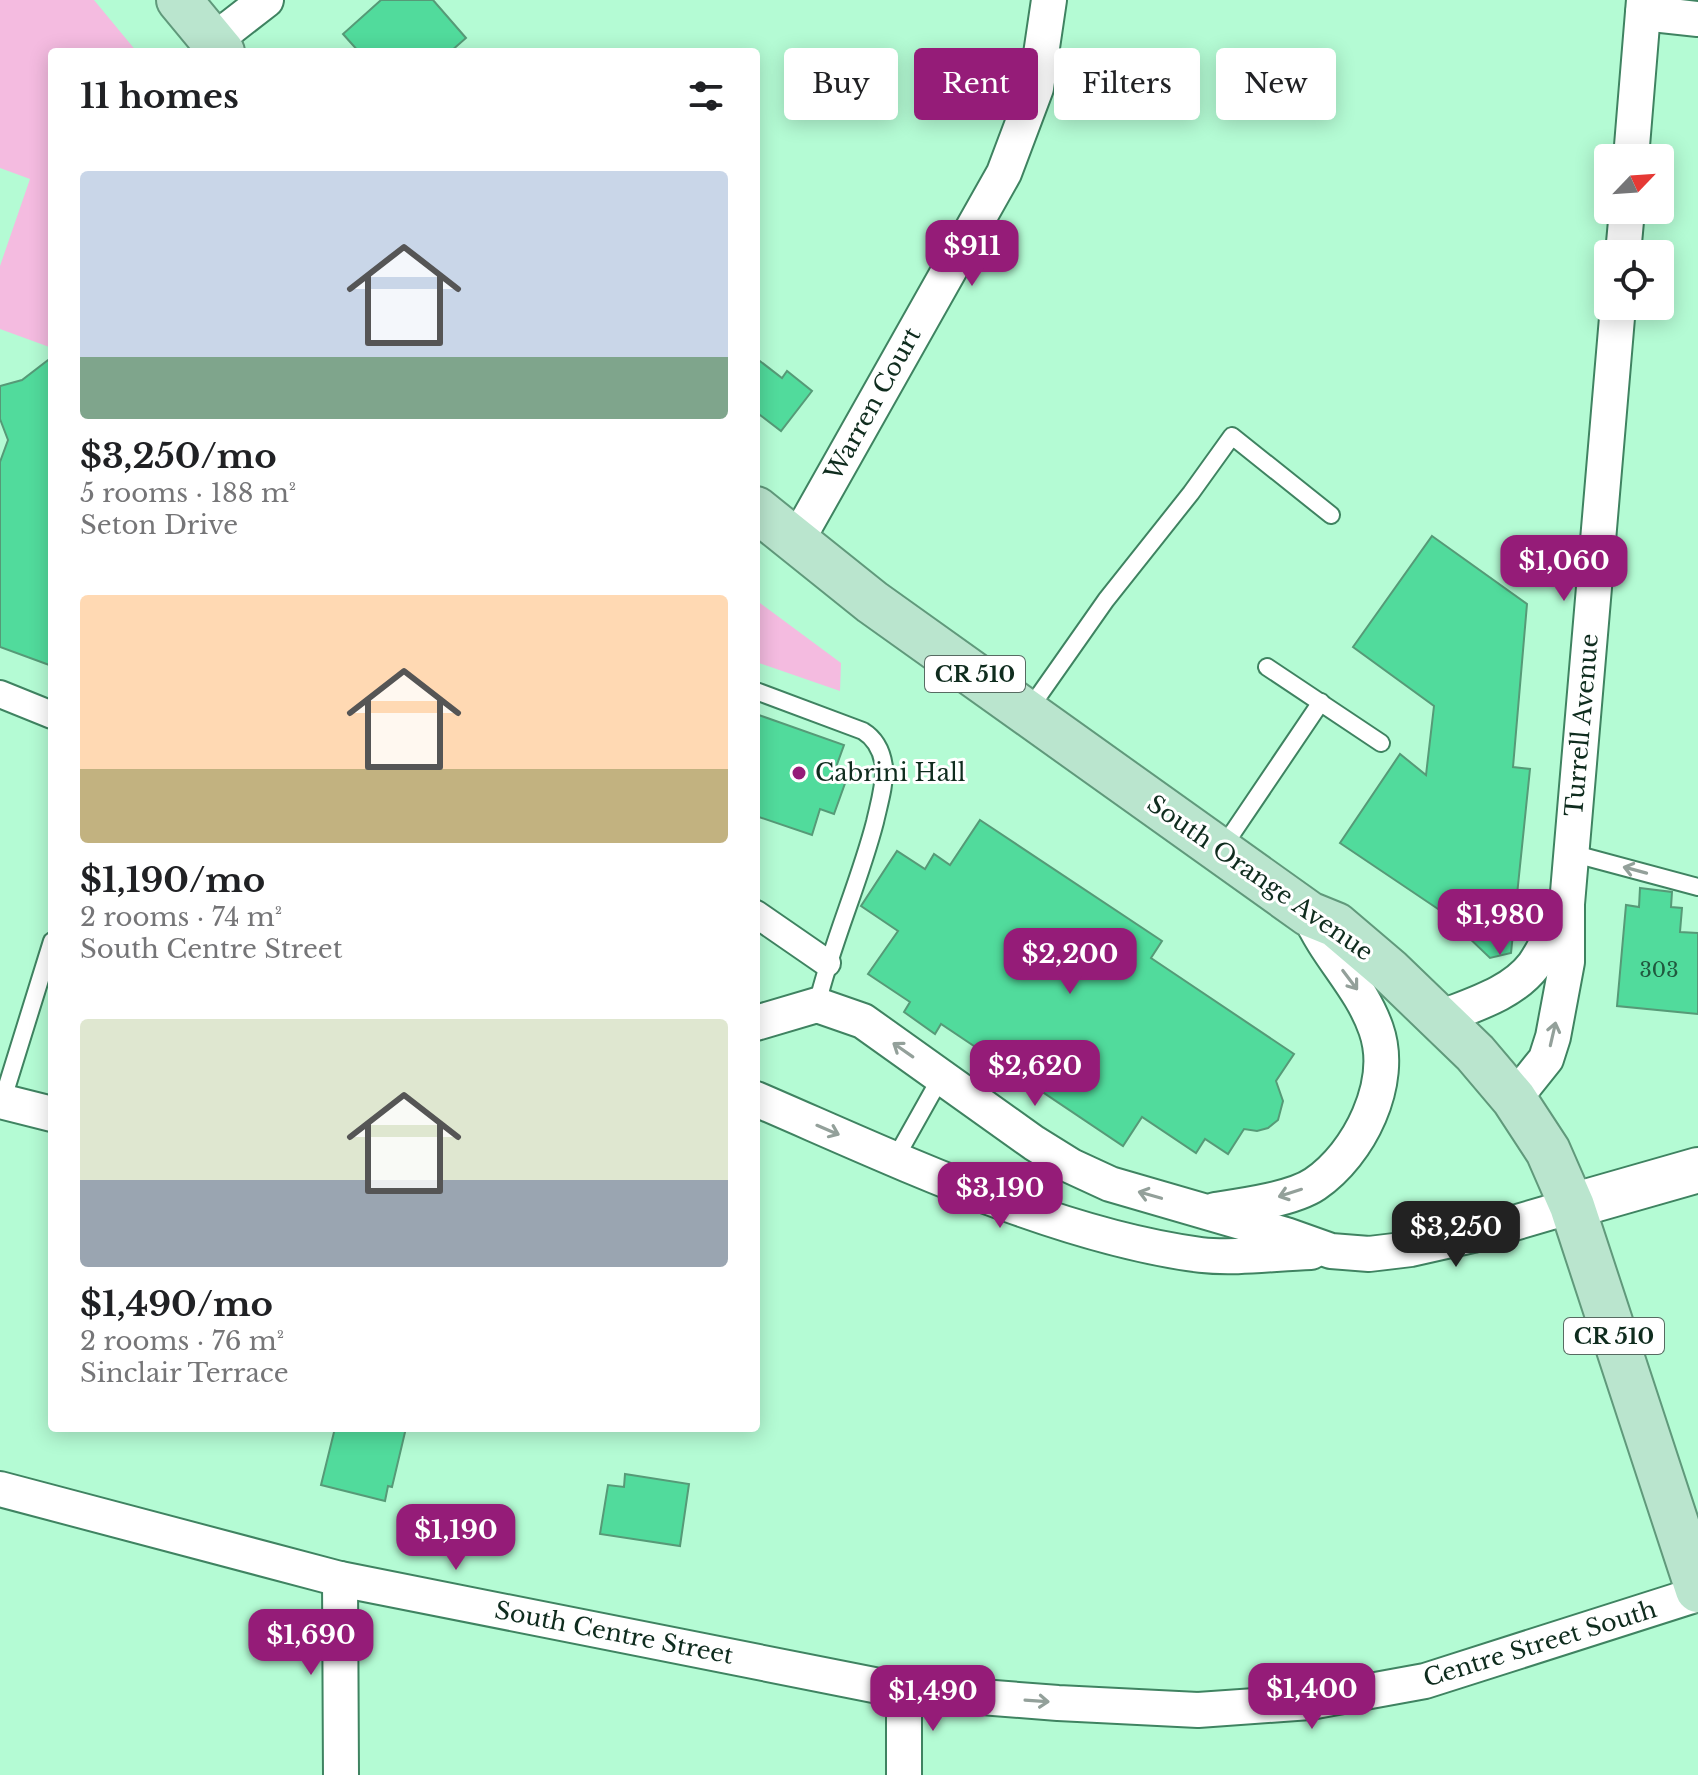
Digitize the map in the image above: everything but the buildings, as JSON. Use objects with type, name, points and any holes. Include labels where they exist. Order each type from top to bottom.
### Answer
[{"type":"main road","points":[[179,0],[217,47]]},
{"type":"main road","name":"South Orange Avenue","points":[[760,512],[872,602],[1309,914],[1336,925],[1440,1018],[1514,1099],[1548,1151],[1572,1206],[1698,1592]]},
{"type":"main road","points":[[1572,1206],[1635,1185],[1698,1170]]},
{"type":"street","points":[[217,47],[266,0]]},
{"type":"street","name":"Warren Court","points":[[796,542],[1004,173],[1036,88],[1049,0]]},
{"type":"street","points":[[1632,144],[1644,7],[1698,19]]},
{"type":"street","name":"Turrell Avenue","points":[[1514,1099],[1546,1059],[1567,962],[1567,904],[1617,320]]},
{"type":"street","points":[[0,694],[48,713]]},
{"type":"street","name":"Turrell Avenue","points":[[1440,1018],[1493,996],[1524,975],[1535,963],[1567,904]]},
{"type":"street","points":[[1207,1211],[1261,1203],[1314,1186],[1352,1149],[1374,1109],[1379,1064],[1377,1032],[1356,987],[1322,944],[1309,914]]},
{"type":"street","points":[[760,917],[827,963]]},
{"type":"street","points":[[760,1022],[817,1005],[863,1021],[1071,1166],[1110,1184],[1331,1251]]},
{"type":"street","points":[[1,1101],[48,1113]]},
{"type":"street","points":[[760,1101],[895,1159],[1004,1201],[1118,1238],[1204,1255],[1331,1251],[1369,1254],[1411,1249],[1473,1235],[1572,1206]]},
{"type":"street","name":"South Centre Street","points":[[0,1489],[340,1579],[904,1691]]},
{"type":"street","points":[[340,1579],[341,1775]]},
{"type":"street","name":"Centre Street South","points":[[904,1691],[1198,1710],[1310,1702],[1425,1681],[1698,1592]]},
{"type":"street","points":[[904,1691],[904,1775]]},
{"type":"lane","points":[[1027,713],[1106,600],[1232,436],[1331,515]]},
{"type":"lane","points":[[1267,667],[1381,743]]},
{"type":"lane","points":[[760,692],[863,731],[873,737],[881,755],[884,776],[881,799],[867,854],[827,963],[817,1005]]},
{"type":"lane","points":[[1220,851],[1321,702]]},
{"type":"lane","points":[[1571,853],[1698,887]]},
{"type":"lane","points":[[1,1101],[48,954]]},
{"type":"lane","points":[[895,1159],[941,1077]]},
{"type":"shaded area","points":[[0,0],[94,0],[134,48],[48,48],[48,347],[0,329],[0,266],[30,179],[0,168]]},
{"type":"shaded area","points":[[760,603],[841,663],[840,691],[760,663]]},
{"type":"place","name":"Cabrini Hall","points":[[799,773]]}]
